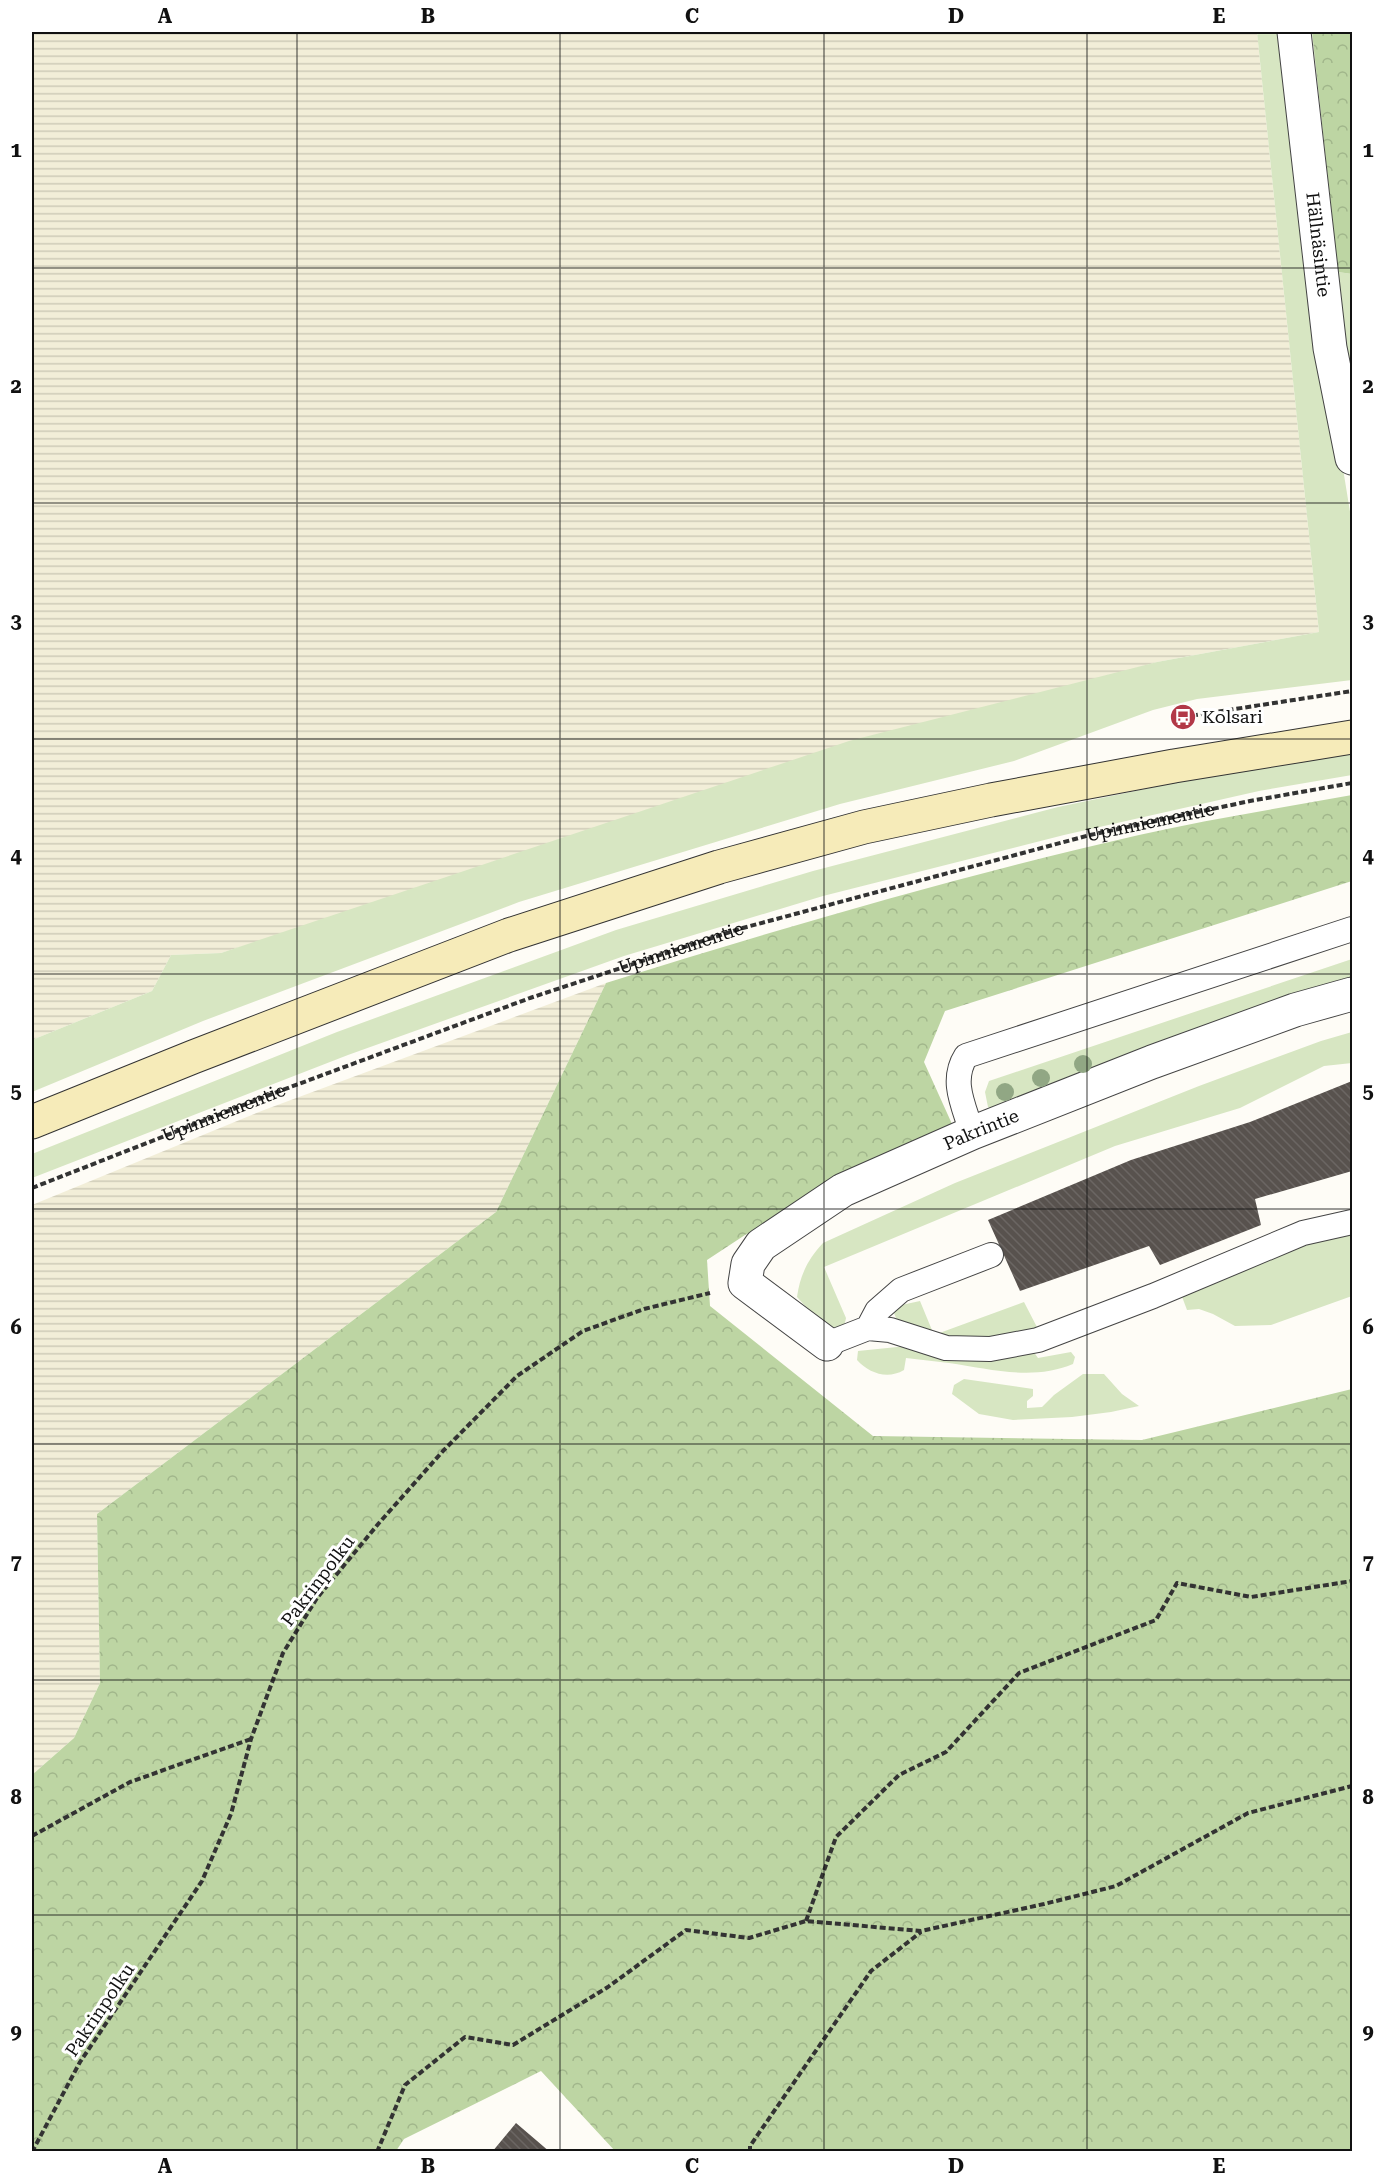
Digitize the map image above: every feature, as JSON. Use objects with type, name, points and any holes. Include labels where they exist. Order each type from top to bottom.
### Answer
[{"type":"main road","points":[[32,1122],[509,935],[719,867],[864,827],[991,800],[1174,766],[1353,737]]},
{"type":"street","name":"Hällnäsintie","points":[[1294,32],[1330,348],[1353,458]]},
{"type":"street","name":"Pakrintie","points":[[745,1283],[747,1264],[762,1245],[843,1190],[972,1133],[1218,1038],[1295,1010],[1353,994]]},
{"type":"street","points":[[745,1283],[827,1344]]},
{"type":"lane","points":[[972,1133],[957,1082],[959,1067],[966,1056],[1353,929]]},
{"type":"lane","points":[[827,1344],[868,1328],[890,1330],[946,1348],[990,1349],[1038,1340],[1154,1296],[1303,1233],[1353,1222]]},
{"type":"lane","points":[[868,1328],[876,1311],[901,1290],[991,1255]]},
{"type":"path","points":[[1183,717],[1353,691]]},
{"type":"path","name":"Upinniementie","points":[[32,1188],[277,1092],[530,998],[739,929],[1090,835],[1250,801],[1353,783]]},
{"type":"path","name":"Pakrinpolku","points":[[32,2151],[80,2062],[202,1881],[231,1815],[251,1739],[283,1653],[317,1598],[443,1451],[518,1376],[582,1331],[644,1309],[698,1297],[745,1283]]},
{"type":"path","points":[[806,1921],[836,1837],[899,1775],[946,1752],[1019,1673],[1156,1620],[1177,1583],[1251,1597],[1353,1581]]},
{"type":"path","points":[[32,1836],[130,1782],[251,1739]]},
{"type":"path","points":[[377,2151],[405,2085],[465,2037],[513,2045],[608,1988],[686,1930],[749,1938],[806,1921],[921,1931],[1116,1886],[1248,1813],[1353,1786]]},
{"type":"path","points":[[750,2151],[750,2146],[871,1971],[921,1931]]},
{"type":"shaded area","points":[[32,32],[1257,32],[1319,632],[1157,662],[221,953],[171,955],[152,991],[32,1040]]},
{"type":"shaded area","points":[[606,983],[496,1212],[97,1514],[100,1683],[74,1738],[32,1775],[32,1205],[264,1110]]},
{"type":"green space","points":[[1257,32],[1283,32],[1325,358],[1352,524],[1352,680],[1197,699],[1153,710],[1014,761],[840,804],[519,902],[203,1021],[32,1092],[32,1040],[152,991],[171,955],[221,953],[849,741],[1157,662],[1319,632]]},
{"type":"green space","points":[[1312,32],[1352,32],[1352,274],[1338,272]]},
{"type":"green space","points":[[1338,272],[1352,274],[1352,389]]},
{"type":"green space","points":[[1352,749],[1352,775],[1259,791],[1064,835],[823,896],[624,956],[348,1055],[32,1178],[32,1154],[337,1032],[616,930],[813,871],[1058,807],[1256,766]]},
{"type":"green space","points":[[1352,795],[1352,881],[945,1011],[924,1062],[952,1124],[745,1235],[707,1260],[710,1306],[873,1436],[1142,1440],[1352,1389],[1352,2151],[615,2151],[541,2071],[404,2139],[396,2151],[32,2151],[32,1775],[74,1738],[100,1683],[97,1514],[496,1212],[606,983],[738,942],[938,885],[1072,851],[1165,829]]},
{"type":"green space","points":[[1352,959],[1352,981],[999,1112],[988,1107],[985,1092],[989,1081]]},
{"type":"green space","points":[[1352,1032],[1352,1063],[1324,1066],[1240,1108],[1115,1146],[824,1267],[846,1318],[843,1326],[838,1328],[823,1321],[797,1297],[806,1268],[823,1243],[955,1183],[1199,1086],[1321,1041]]},
{"type":"green space","points":[[1352,1230],[1352,1296],[1271,1325],[1235,1326],[1199,1309],[1187,1310],[1181,1294],[1286,1249]]},
{"type":"green space","points":[[920,1301],[934,1335],[1024,1302],[1039,1331],[945,1341],[909,1328],[896,1318],[894,1313],[897,1306]]},
{"type":"green space","points":[[907,1346],[1031,1348],[1038,1358],[1071,1352],[1075,1357],[1073,1364],[1058,1369],[1027,1373],[906,1358],[904,1370],[885,1375],[873,1372],[857,1360],[858,1351]]},
{"type":"green space","points":[[1083,1374],[1104,1374],[1122,1394],[1139,1406],[1072,1417],[1013,1420],[979,1414],[952,1394],[954,1385],[964,1379],[1033,1389],[1033,1396],[1027,1401],[1027,1408],[1042,1407],[1054,1395]]},
{"type":"building","points":[[1352,1081],[1352,1171],[1255,1199],[1261,1225],[1160,1265],[1149,1246],[1020,1291],[988,1220],[1131,1160],[1250,1122]]},
{"type":"building","points":[[516,2123],[550,2152],[492,2152]]},
{"type":"place","name":"Kolsari","points":[[1183,717]]}]
